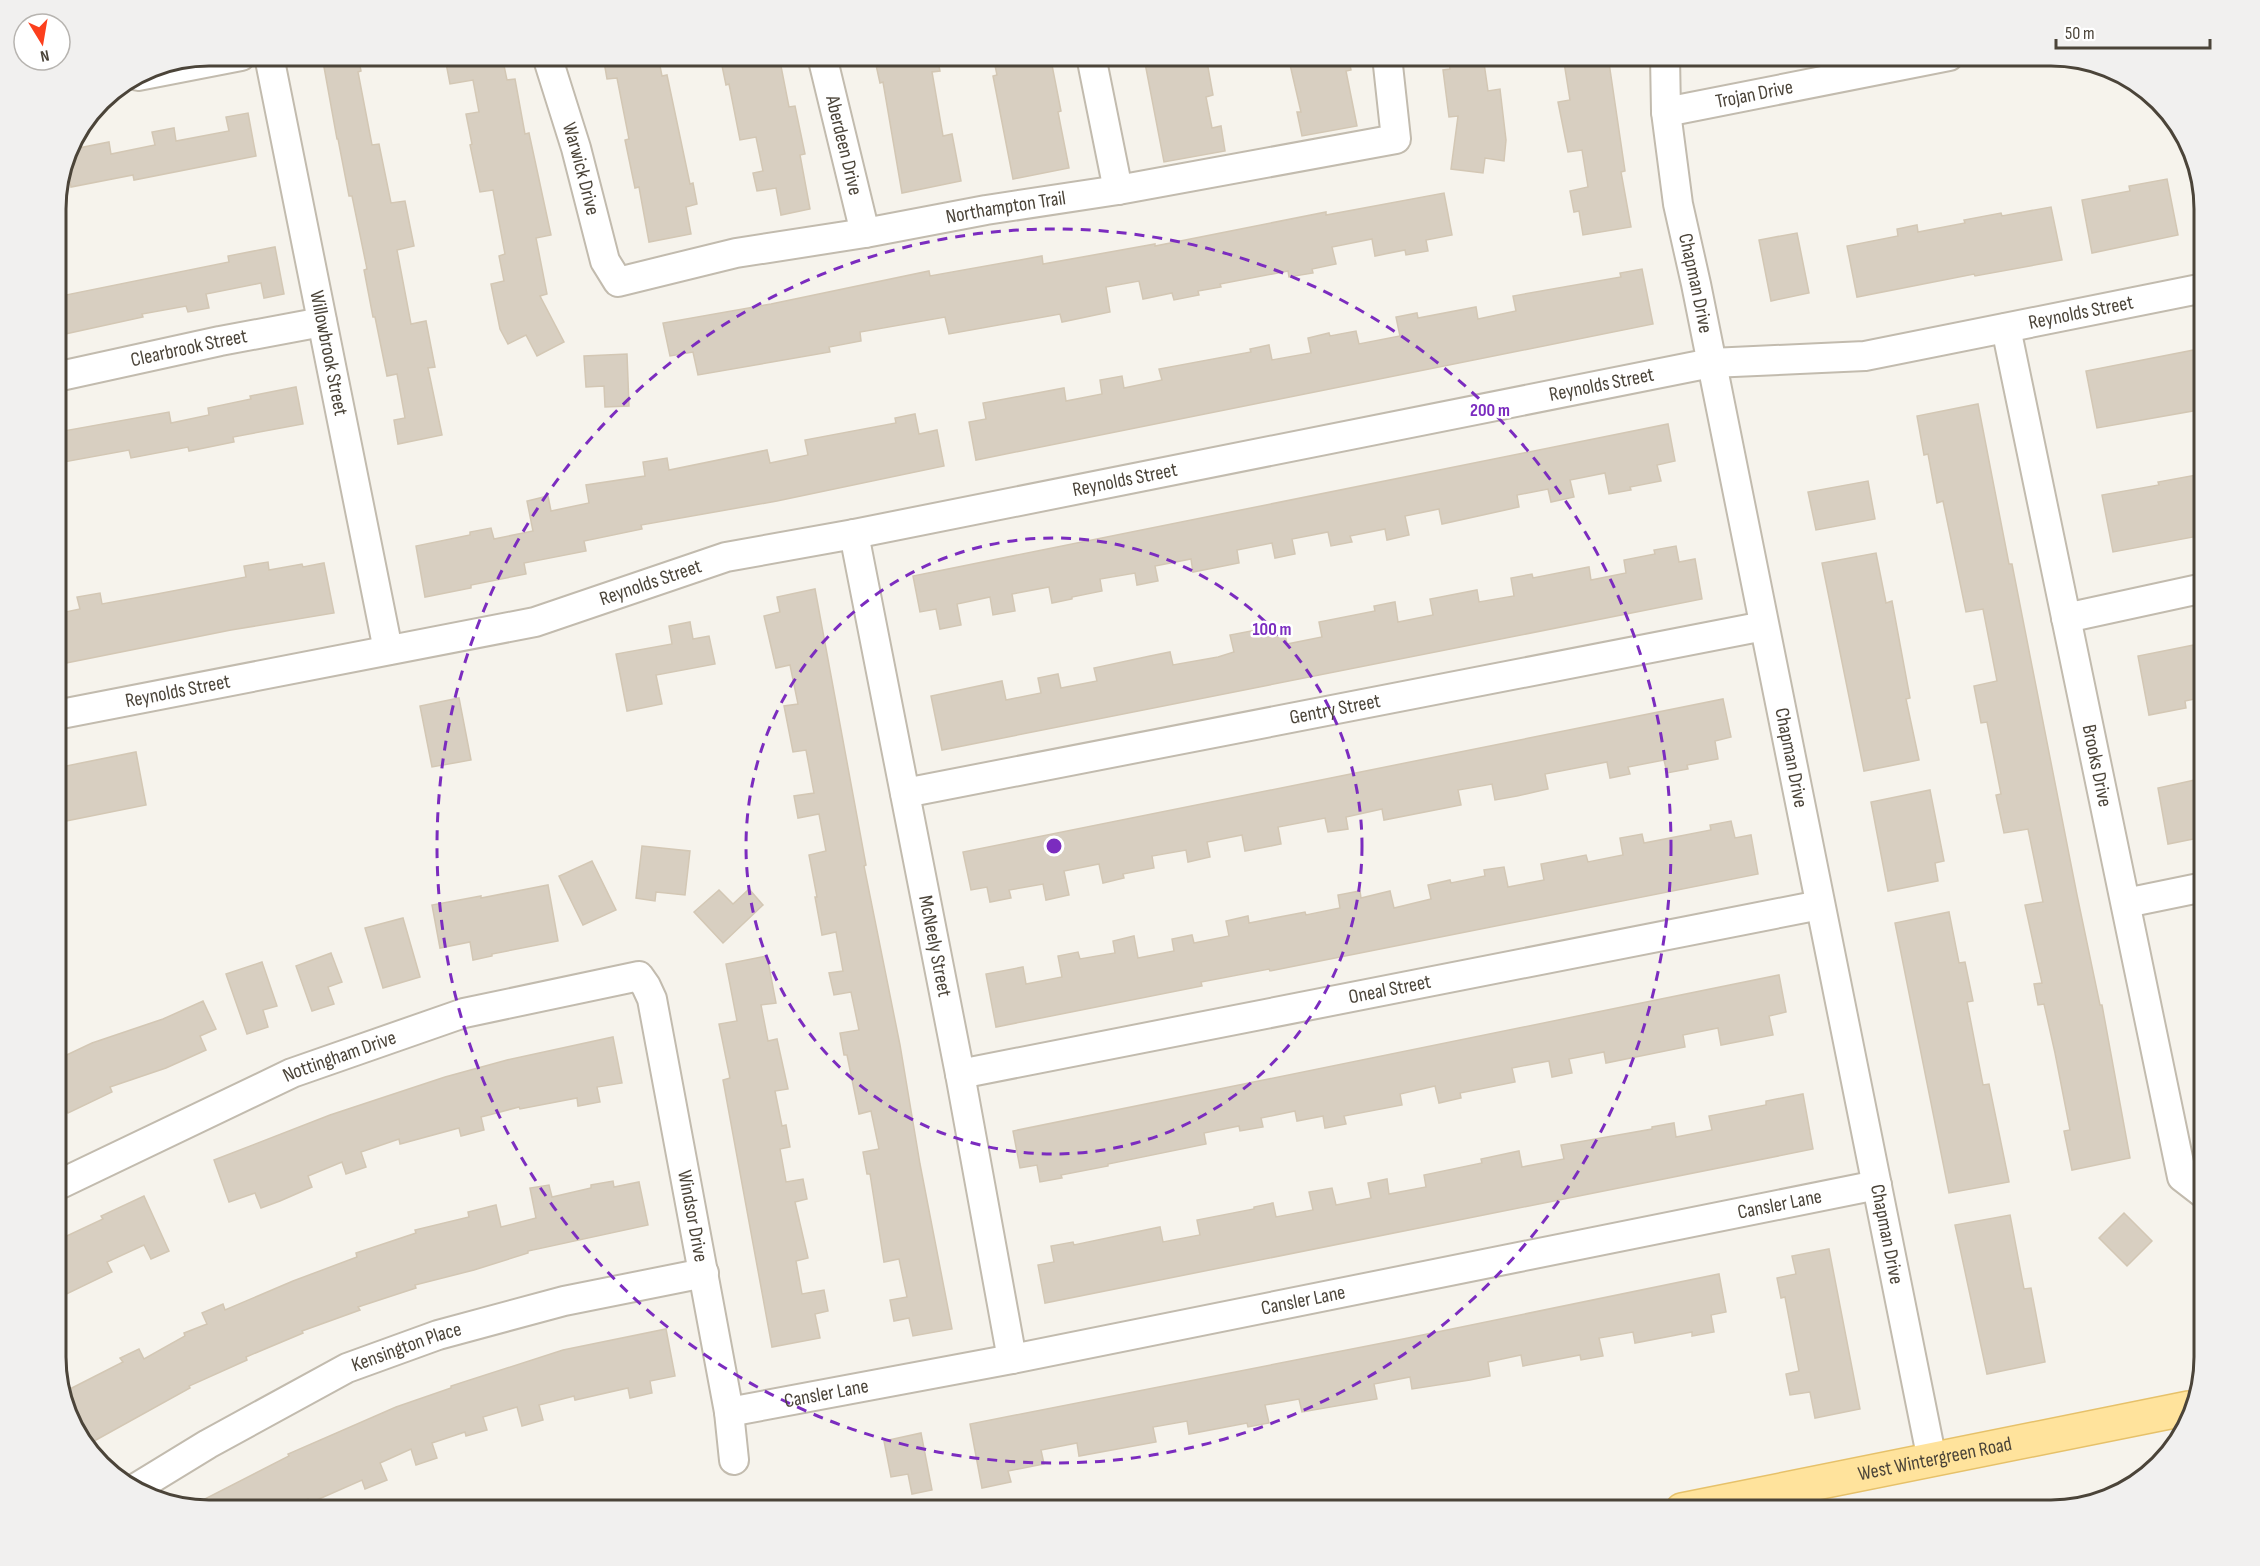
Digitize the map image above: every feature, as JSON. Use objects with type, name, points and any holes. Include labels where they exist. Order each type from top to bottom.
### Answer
[{"type":"main road","name":"West Wintergreen Road","points":[[1732,1500],[2184,1409]]},
{"type":"street","name":"Willowbrook Street","points":[[271,66],[388,650]]},
{"type":"street","name":"Warwick Drive","points":[[550,66],[576,148],[605,261],[618,282]]},
{"type":"street","name":"Aberdeen Drive","points":[[824,66],[865,233]]},
{"type":"street","points":[[1093,66],[1119,190]]},
{"type":"street","name":"Northampton Trail","points":[[618,282],[736,254],[986,210],[1119,190],[1396,139],[1388,66]]},
{"type":"street","name":"Chapman Drive","points":[[1665,66],[1666,112],[1678,204],[1932,1460]]},
{"type":"street","name":"Trojan Drive","points":[[1666,112],[1898,66]]},
{"type":"street","name":"Reynolds Street","points":[[66,713],[535,622],[726,557],[854,534],[1711,363],[1865,356],[2194,290]]},
{"type":"street","name":"Clearbrook Street","points":[[66,375],[220,341],[322,322]]},
{"type":"street","name":"Brooks Drive","points":[[2006,328],[2182,1177],[2194,1186]]},
{"type":"street","name":"McNeely Street","points":[[854,534],[960,1074],[1012,1359]]},
{"type":"street","points":[[2066,618],[2194,590]]},
{"type":"street","name":"Gentry Street","points":[[905,793],[1764,626]]},
{"type":"street","points":[[2126,903],[2194,890]]},
{"type":"street","name":"Oneal Street","points":[[960,1074],[1820,905]]},
{"type":"street","name":"Nottingham Drive","points":[[66,1181],[292,1073],[464,1013],[639,976]]},
{"type":"street","name":"Windsor Drive","points":[[639,976],[652,999],[729,1412],[734,1460]]},
{"type":"street","name":"Cansler Lane","points":[[729,1412],[1012,1359],[1877,1185]]},
{"type":"street","name":"Kensington Place","points":[[143,1483],[207,1444],[347,1368],[438,1335],[564,1301],[704,1273]]},
{"type":"building","points":[[324,66],[360,66],[361,71],[358,72],[372,145],[379,144],[391,203],[405,201],[414,246],[397,250],[411,324],[426,321],[435,367],[428,368],[442,435],[398,444],[394,420],[405,418],[397,374],[387,376],[375,317],[373,317],[364,270],[367,269],[352,196],[349,196]]},
{"type":"building","points":[[447,66],[504,66],[507,80],[515,79],[525,134],[529,133],[551,235],[536,238],[547,294],[540,296],[564,342],[537,356],[526,335],[508,344],[500,329],[491,284],[504,281],[499,256],[505,254],[493,190],[480,192],[470,145],[472,144],[466,114],[479,112],[473,80],[450,84]]},
{"type":"building","points":[[605,66],[660,66],[662,76],[667,75],[690,184],[693,183],[697,204],[686,207],[691,234],[649,242],[639,187],[635,188],[625,140],[629,139],[617,78],[607,79]]},
{"type":"building","points":[[722,66],[781,66],[789,107],[795,106],[805,154],[800,155],[810,209],[781,215],[776,188],[757,191],[753,173],[763,171],[756,137],[740,140],[729,84],[726,85]]},
{"type":"building","points":[[876,66],[939,66],[940,71],[932,72],[943,136],[952,134],[961,181],[902,193],[883,82],[880,83]]},
{"type":"building","points":[[995,66],[1052,66],[1069,168],[1013,179],[993,76],[997,75]]},
{"type":"building","points":[[1146,66],[1208,66],[1213,95],[1206,97],[1212,128],[1221,126],[1225,151],[1164,162]]},
{"type":"building","points":[[1290,66],[1350,66],[1351,70],[1346,71],[1357,126],[1302,136],[1297,112],[1301,112]]},
{"type":"building","points":[[1450,66],[1484,66],[1488,91],[1500,89],[1506,140],[1504,161],[1485,158],[1483,173],[1451,169],[1458,116],[1449,117],[1443,70],[1450,69]]},
{"type":"building","points":[[1565,66],[1609,66],[1625,171],[1621,172],[1631,227],[1583,235],[1579,211],[1574,212],[1570,191],[1588,187],[1582,150],[1568,152],[1558,102],[1570,100]]},
{"type":"building","points":[[248,113],[256,156],[134,180],[133,175],[71,187],[71,172],[80,148],[109,142],[111,154],[155,145],[152,132],[174,128],[176,141],[229,131],[226,117]]},
{"type":"building","points":[[2167,179],[2178,235],[2092,253],[2082,200],[2130,191],[2129,186]]},
{"type":"building","points":[[1444,193],[1452,235],[1426,240],[1428,251],[1406,255],[1405,250],[1375,256],[1372,239],[1332,247],[1336,264],[1312,269],[1313,273],[1289,277],[1288,271],[1220,284],[1221,287],[1198,291],[1199,295],[1174,300],[1172,293],[1143,299],[1139,281],[1106,287],[1110,312],[1062,322],[1060,314],[949,334],[945,317],[860,332],[861,341],[829,347],[830,352],[698,375],[693,352],[670,356],[663,323],[771,304],[929,271],[930,276],[1042,256],[1043,264],[1155,244],[1155,246],[1326,212],[1326,215]]},
{"type":"building","points":[[2051,207],[2062,260],[1975,276],[1974,274],[1857,297],[1847,246],[1898,236],[1897,229],[1917,225],[1918,232],[2001,213],[2002,216]]},
{"type":"building","points":[[1797,233],[1809,293],[1771,301],[1759,240]]},
{"type":"building","points":[[275,247],[284,294],[264,298],[261,283],[206,294],[209,308],[188,312],[186,306],[142,314],[143,317],[66,334],[66,295],[229,262],[228,256]]},
{"type":"building","points":[[1642,269],[1653,324],[976,460],[969,422],[986,419],[983,403],[1064,388],[1066,401],[1102,394],[1100,380],[1122,376],[1124,388],[1162,380],[1159,369],[1251,352],[1250,349],[1269,345],[1272,360],[1311,353],[1308,338],[1329,333],[1330,336],[1356,331],[1359,344],[1400,336],[1396,317],[1417,313],[1418,318],[1476,307],[1478,319],[1516,311],[1513,296],[1621,277],[1620,273]]},
{"type":"building","points":[[2194,350],[2194,411],[2097,428],[2086,371]]},
{"type":"building","points":[[627,354],[629,406],[605,407],[604,386],[586,387],[584,356]]},
{"type":"building","points":[[296,387],[303,424],[233,437],[234,442],[189,451],[188,447],[131,458],[129,450],[66,462],[66,431],[169,412],[171,423],[209,415],[208,408],[251,399],[250,396]]},
{"type":"building","points":[[1978,404],[2077,895],[2100,1005],[2102,1005],[2130,1158],[2072,1170],[2064,1131],[2070,1130],[2044,1004],[2038,1005],[2034,984],[2042,983],[2025,905],[2043,902],[2028,829],[2004,833],[1996,795],[2001,794],[1987,722],[1981,723],[1974,686],[1997,681],[1983,609],[1966,612],[1943,501],[1937,503],[1928,454],[1924,455],[1917,416]]},
{"type":"building","points":[[915,414],[919,434],[937,430],[944,466],[777,501],[641,525],[642,529],[584,541],[586,551],[524,563],[526,574],[425,597],[416,546],[470,535],[470,532],[491,528],[494,539],[533,531],[527,501],[548,496],[551,511],[589,503],[586,485],[645,476],[643,462],[667,458],[669,470],[767,450],[770,463],[808,455],[805,440],[896,423],[895,418]]},
{"type":"building","points":[[1668,424],[1675,461],[1657,465],[1661,481],[1630,487],[1631,490],[1609,494],[1605,473],[1570,480],[1574,497],[1551,502],[1548,489],[1517,495],[1519,507],[1442,524],[1439,509],[1405,516],[1409,535],[1387,540],[1385,529],[1350,536],[1352,542],[1331,546],[1328,532],[1292,539],[1295,554],[1275,558],[1272,543],[1237,550],[1239,563],[1193,572],[1191,559],[1155,566],[1158,581],[1137,585],[1135,573],[1100,579],[1102,591],[1052,603],[1049,587],[1012,594],[1015,611],[993,615],[990,597],[957,604],[961,625],[940,629],[936,609],[920,612],[913,576]]},
{"type":"building","points":[[2194,475],[2194,537],[2113,552],[2102,495],[2159,485],[2158,482]]},
{"type":"building","points":[[1868,481],[1875,519],[1816,530],[1808,492]]},
{"type":"building","points":[[1676,546],[1679,562],[1695,559],[1702,599],[942,750],[931,696],[1002,681],[1006,700],[1041,693],[1038,678],[1058,674],[1061,688],[1097,681],[1094,668],[1170,652],[1173,665],[1218,657],[1234,652],[1230,635],[1283,625],[1287,644],[1322,637],[1319,622],[1375,611],[1374,606],[1395,602],[1398,622],[1433,615],[1430,599],[1477,590],[1479,602],[1514,596],[1511,578],[1532,574],[1533,578],[1589,567],[1591,580],[1626,573],[1624,560],[1655,554],[1654,550]]},
{"type":"building","points":[[1876,553],[1886,603],[1892,601],[1910,698],[1906,699],[1919,760],[1864,771],[1822,563]]},
{"type":"building","points":[[268,562],[269,570],[324,563],[334,613],[231,630],[66,663],[66,612],[80,609],[77,597],[100,593],[102,604],[157,594],[246,577],[244,566]]},
{"type":"building","points":[[815,589],[866,865],[864,866],[900,1045],[952,1329],[913,1336],[909,1318],[894,1321],[890,1300],[907,1297],[899,1259],[884,1262],[870,1174],[867,1174],[863,1152],[879,1149],[871,1111],[859,1114],[840,1033],[859,1030],[851,992],[834,995],[829,973],[843,971],[836,932],[822,935],[815,897],[817,897],[809,855],[826,851],[819,814],[798,818],[794,796],[814,793],[806,750],[793,752],[784,706],[798,704],[790,665],[776,668],[764,616],[780,612],[777,597]]},
{"type":"building","points":[[690,622],[693,639],[709,636],[715,664],[656,675],[662,704],[627,711],[616,654],[672,644],[669,626]]},
{"type":"building","points":[[2194,645],[2194,699],[2185,701],[2186,708],[2149,715],[2138,656]]},
{"type":"building","points":[[459,698],[471,760],[432,767],[420,706]]},
{"type":"building","points":[[1723,699],[1731,737],[1715,741],[1718,759],[1687,765],[1688,769],[1667,773],[1664,760],[1628,767],[1630,774],[1610,778],[1607,762],[1545,774],[1548,789],[1517,796],[1495,800],[1492,784],[1458,790],[1461,805],[1384,820],[1382,809],[1346,817],[1348,829],[1328,832],[1325,818],[1278,827],[1281,844],[1245,851],[1242,835],[1207,842],[1210,857],[1188,862],[1186,850],[1152,856],[1154,868],[1123,874],[1124,878],[1103,883],[1099,864],[1064,871],[1069,895],[1046,900],[1043,884],[1009,890],[1011,898],[990,902],[987,887],[971,890],[963,852]]},
{"type":"building","points":[[136,752],[146,805],[66,821],[66,766]]},
{"type":"building","points":[[2194,780],[2194,839],[2168,844],[2158,788]]},
{"type":"building","points":[[1930,790],[1944,861],[1935,863],[1938,881],[1888,891],[1871,802]]},
{"type":"building","points":[[1731,821],[1735,838],[1751,835],[1758,874],[1270,971],[1269,969],[1201,982],[1202,986],[996,1027],[986,974],[1023,967],[1026,984],[1062,977],[1058,956],[1078,952],[1080,959],[1115,953],[1113,941],[1134,936],[1138,958],[1174,951],[1172,939],[1192,935],[1194,943],[1229,936],[1226,921],[1248,916],[1249,923],[1340,908],[1338,895],[1360,891],[1361,898],[1390,891],[1394,908],[1431,899],[1428,885],[1485,876],[1484,870],[1504,867],[1508,887],[1544,880],[1541,864],[1586,855],[1588,862],[1623,855],[1620,838],[1642,834],[1644,843],[1711,830],[1710,825]]},
{"type":"building","points":[[642,846],[690,851],[685,895],[656,892],[655,901],[636,898]]},
{"type":"building","points":[[592,861],[616,910],[583,925],[559,876]]},
{"type":"building","points":[[548,885],[558,941],[473,960],[470,942],[440,948],[432,905]]},
{"type":"building","points":[[749,889],[763,905],[723,943],[694,912],[719,890],[733,904]]},
{"type":"building","points":[[1949,912],[1959,963],[1965,962],[1973,1001],[1967,1002],[1983,1085],[1989,1084],[2009,1182],[1949,1193],[1895,923]]},
{"type":"building","points":[[403,918],[420,977],[383,988],[365,928]]},
{"type":"building","points":[[331,953],[342,982],[328,987],[334,1004],[312,1011],[296,966]]},
{"type":"building","points":[[767,956],[776,1003],[761,1005],[768,1041],[777,1039],[788,1089],[775,1091],[782,1126],[786,1125],[790,1147],[780,1149],[786,1182],[803,1179],[807,1199],[795,1202],[808,1258],[796,1261],[802,1294],[824,1290],[828,1311],[815,1314],[820,1338],[772,1347],[723,1080],[730,1078],[719,1024],[737,1021],[726,964]]},
{"type":"building","points":[[262,962],[277,1006],[263,1010],[268,1027],[247,1034],[226,974]]},
{"type":"building","points":[[1779,975],[1786,1012],[1769,1016],[1773,1035],[1721,1045],[1718,1028],[1683,1035],[1685,1047],[1606,1063],[1604,1052],[1569,1059],[1572,1073],[1552,1077],[1549,1061],[1512,1068],[1515,1082],[1460,1093],[1461,1098],[1439,1103],[1435,1086],[1400,1094],[1402,1105],[1344,1116],[1346,1124],[1325,1128],[1323,1116],[1297,1121],[1295,1111],[1261,1118],[1263,1127],[1240,1131],[1239,1126],[1204,1133],[1206,1144],[1108,1164],[1108,1166],[1061,1175],[1062,1178],[1040,1182],[1037,1165],[1020,1168],[1013,1131]]},
{"type":"building","points":[[203,1001],[216,1029],[200,1036],[206,1050],[166,1068],[110,1087],[112,1092],[68,1113],[66,1109],[66,1055],[92,1043],[163,1019]]},
{"type":"building","points":[[613,1037],[622,1083],[597,1087],[600,1102],[578,1106],[577,1098],[520,1109],[519,1107],[481,1117],[484,1130],[461,1136],[459,1128],[400,1144],[399,1139],[361,1152],[366,1167],[346,1174],[342,1162],[308,1176],[312,1187],[280,1201],[261,1208],[255,1193],[229,1202],[214,1160],[330,1115],[445,1077],[507,1060]]},
{"type":"building","points":[[1803,1094],[1813,1149],[1045,1303],[1038,1265],[1054,1262],[1051,1246],[1073,1242],[1074,1245],[1160,1227],[1163,1242],[1200,1235],[1197,1220],[1254,1209],[1254,1207],[1273,1203],[1276,1217],[1313,1210],[1309,1192],[1332,1188],[1336,1205],[1371,1198],[1368,1183],[1387,1179],[1389,1194],[1426,1187],[1424,1175],[1482,1163],[1481,1159],[1519,1151],[1522,1167],[1564,1159],[1561,1145],[1652,1129],[1652,1127],[1674,1123],[1676,1137],[1712,1130],[1709,1116],[1766,1105],[1766,1101]]},
{"type":"building","points":[[613,1181],[614,1187],[639,1182],[648,1225],[528,1251],[528,1253],[474,1270],[415,1285],[416,1288],[358,1307],[360,1310],[302,1331],[303,1333],[246,1357],[247,1360],[189,1386],[190,1388],[94,1441],[77,1411],[70,1389],[123,1362],[120,1358],[139,1349],[144,1359],[185,1336],[184,1333],[207,1324],[202,1313],[223,1304],[225,1310],[357,1257],[356,1253],[416,1233],[415,1230],[469,1217],[468,1212],[496,1205],[501,1227],[536,1218],[530,1188],[549,1185],[552,1197],[591,1188],[591,1185]]},
{"type":"building","points":[[144,1196],[169,1251],[151,1259],[144,1245],[107,1262],[112,1272],[66,1294],[66,1236],[103,1219],[101,1216]]},
{"type":"building","points":[[2124,1213],[2152,1241],[2127,1266],[2099,1238]]},
{"type":"building","points":[[2010,1215],[2024,1289],[2031,1288],[2045,1362],[1987,1374],[1955,1225]]},
{"type":"building","points":[[1829,1249],[1860,1409],[1815,1418],[1810,1392],[1790,1395],[1786,1374],[1799,1371],[1785,1297],[1781,1298],[1777,1278],[1796,1274],[1792,1256]]},
{"type":"building","points":[[1719,1274],[1726,1312],[1711,1315],[1714,1332],[1692,1336],[1692,1332],[1635,1343],[1633,1332],[1599,1338],[1603,1356],[1581,1360],[1580,1355],[1523,1366],[1521,1355],[1488,1362],[1490,1376],[1470,1380],[1412,1389],[1410,1377],[1374,1384],[1377,1399],[1302,1412],[1299,1399],[1265,1405],[1269,1423],[1248,1427],[1247,1423],[1189,1434],[1187,1421],[1153,1427],[1156,1442],[1079,1456],[1077,1443],[1041,1450],[1044,1464],[1008,1471],[1011,1482],[982,1488],[970,1424]]},
{"type":"building","points":[[666,1329],[675,1376],[650,1381],[652,1393],[630,1398],[628,1388],[575,1400],[574,1396],[539,1405],[543,1420],[522,1426],[517,1407],[483,1417],[487,1430],[466,1436],[465,1432],[432,1443],[437,1458],[416,1465],[411,1449],[380,1463],[387,1480],[365,1489],[362,1480],[317,1500],[203,1500],[289,1456],[288,1454],[396,1407],[451,1388],[451,1386],[563,1350]]},
{"type":"building","points":[[921,1433],[932,1490],[912,1494],[908,1474],[891,1477],[884,1441]]}]
